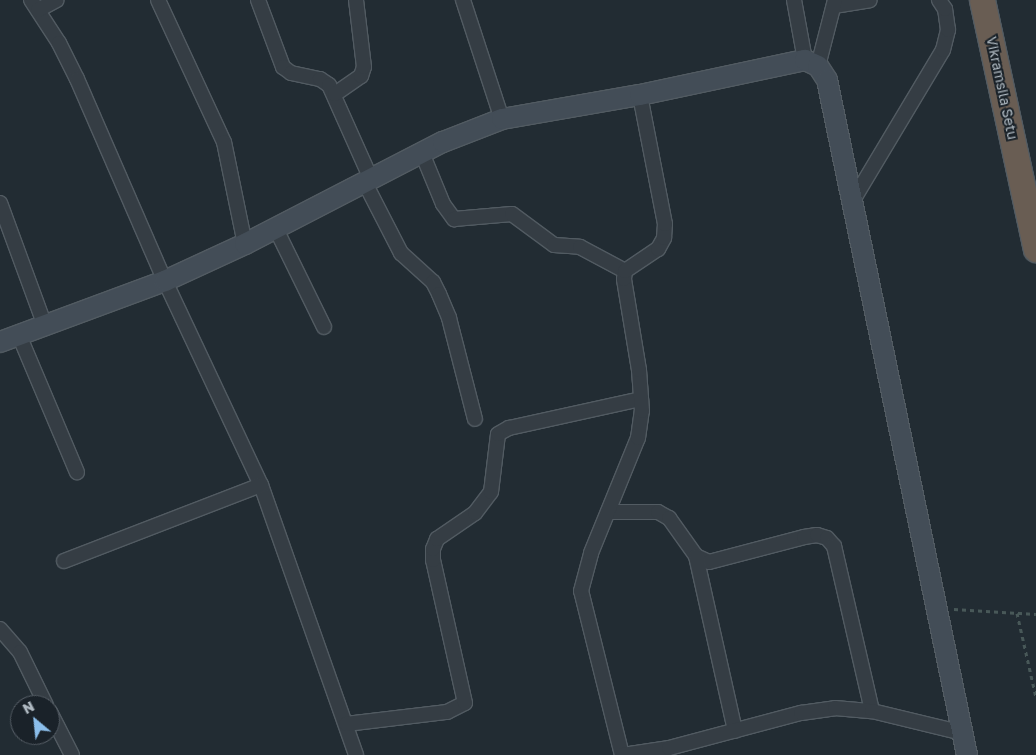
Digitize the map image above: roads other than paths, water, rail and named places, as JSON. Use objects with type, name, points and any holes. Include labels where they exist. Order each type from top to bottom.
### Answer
[{"type":"highway","name":"Vikramsila Setu","points":[[982,0],[1036,249]]},
{"type":"street","points":[[56,0],[35,5],[77,79],[165,280],[261,485],[356,755]]},
{"type":"street","points":[[158,0],[224,142],[245,244]]},
{"type":"street","points":[[258,0],[283,67],[291,73],[320,79],[330,85],[368,181],[401,253],[433,282],[440,294],[449,318],[475,419]]},
{"type":"street","points":[[335,94],[361,76],[364,67],[356,0]]},
{"type":"street","points":[[463,0],[502,118]]},
{"type":"street","points":[[794,0],[811,63],[827,80],[968,755]]},
{"type":"street","points":[[811,63],[834,3],[870,0]]},
{"type":"street","points":[[852,202],[943,50],[948,30],[945,9],[941,0]]},
{"type":"street","points":[[77,472],[9,339],[165,280],[276,229],[422,153],[502,118],[640,95],[811,63]]},
{"type":"street","points":[[640,95],[665,224],[664,238],[658,249],[626,271],[624,280],[641,399],[638,438],[583,574],[581,591],[623,755],[669,751],[801,713],[835,708],[872,711],[963,733]]},
{"type":"street","points":[[422,153],[443,204],[454,219],[512,214],[554,245],[580,248],[626,271]]},
{"type":"street","points":[[0,203],[45,326]]},
{"type":"street","points":[[276,229],[324,327]]},
{"type":"street","points":[[346,724],[447,712],[465,703],[433,560],[433,548],[436,539],[475,513],[491,492],[498,434],[509,428],[641,399]]},
{"type":"street","points":[[64,561],[261,485]]},
{"type":"street","points":[[608,512],[658,512],[669,518],[696,556],[735,731]]},
{"type":"street","points":[[696,556],[708,562],[721,561],[804,537],[817,535],[827,538],[834,546],[872,711]]},
{"type":"street","points":[[0,629],[20,652],[41,695]]},
{"type":"street","points":[[60,732],[72,755]]}]
